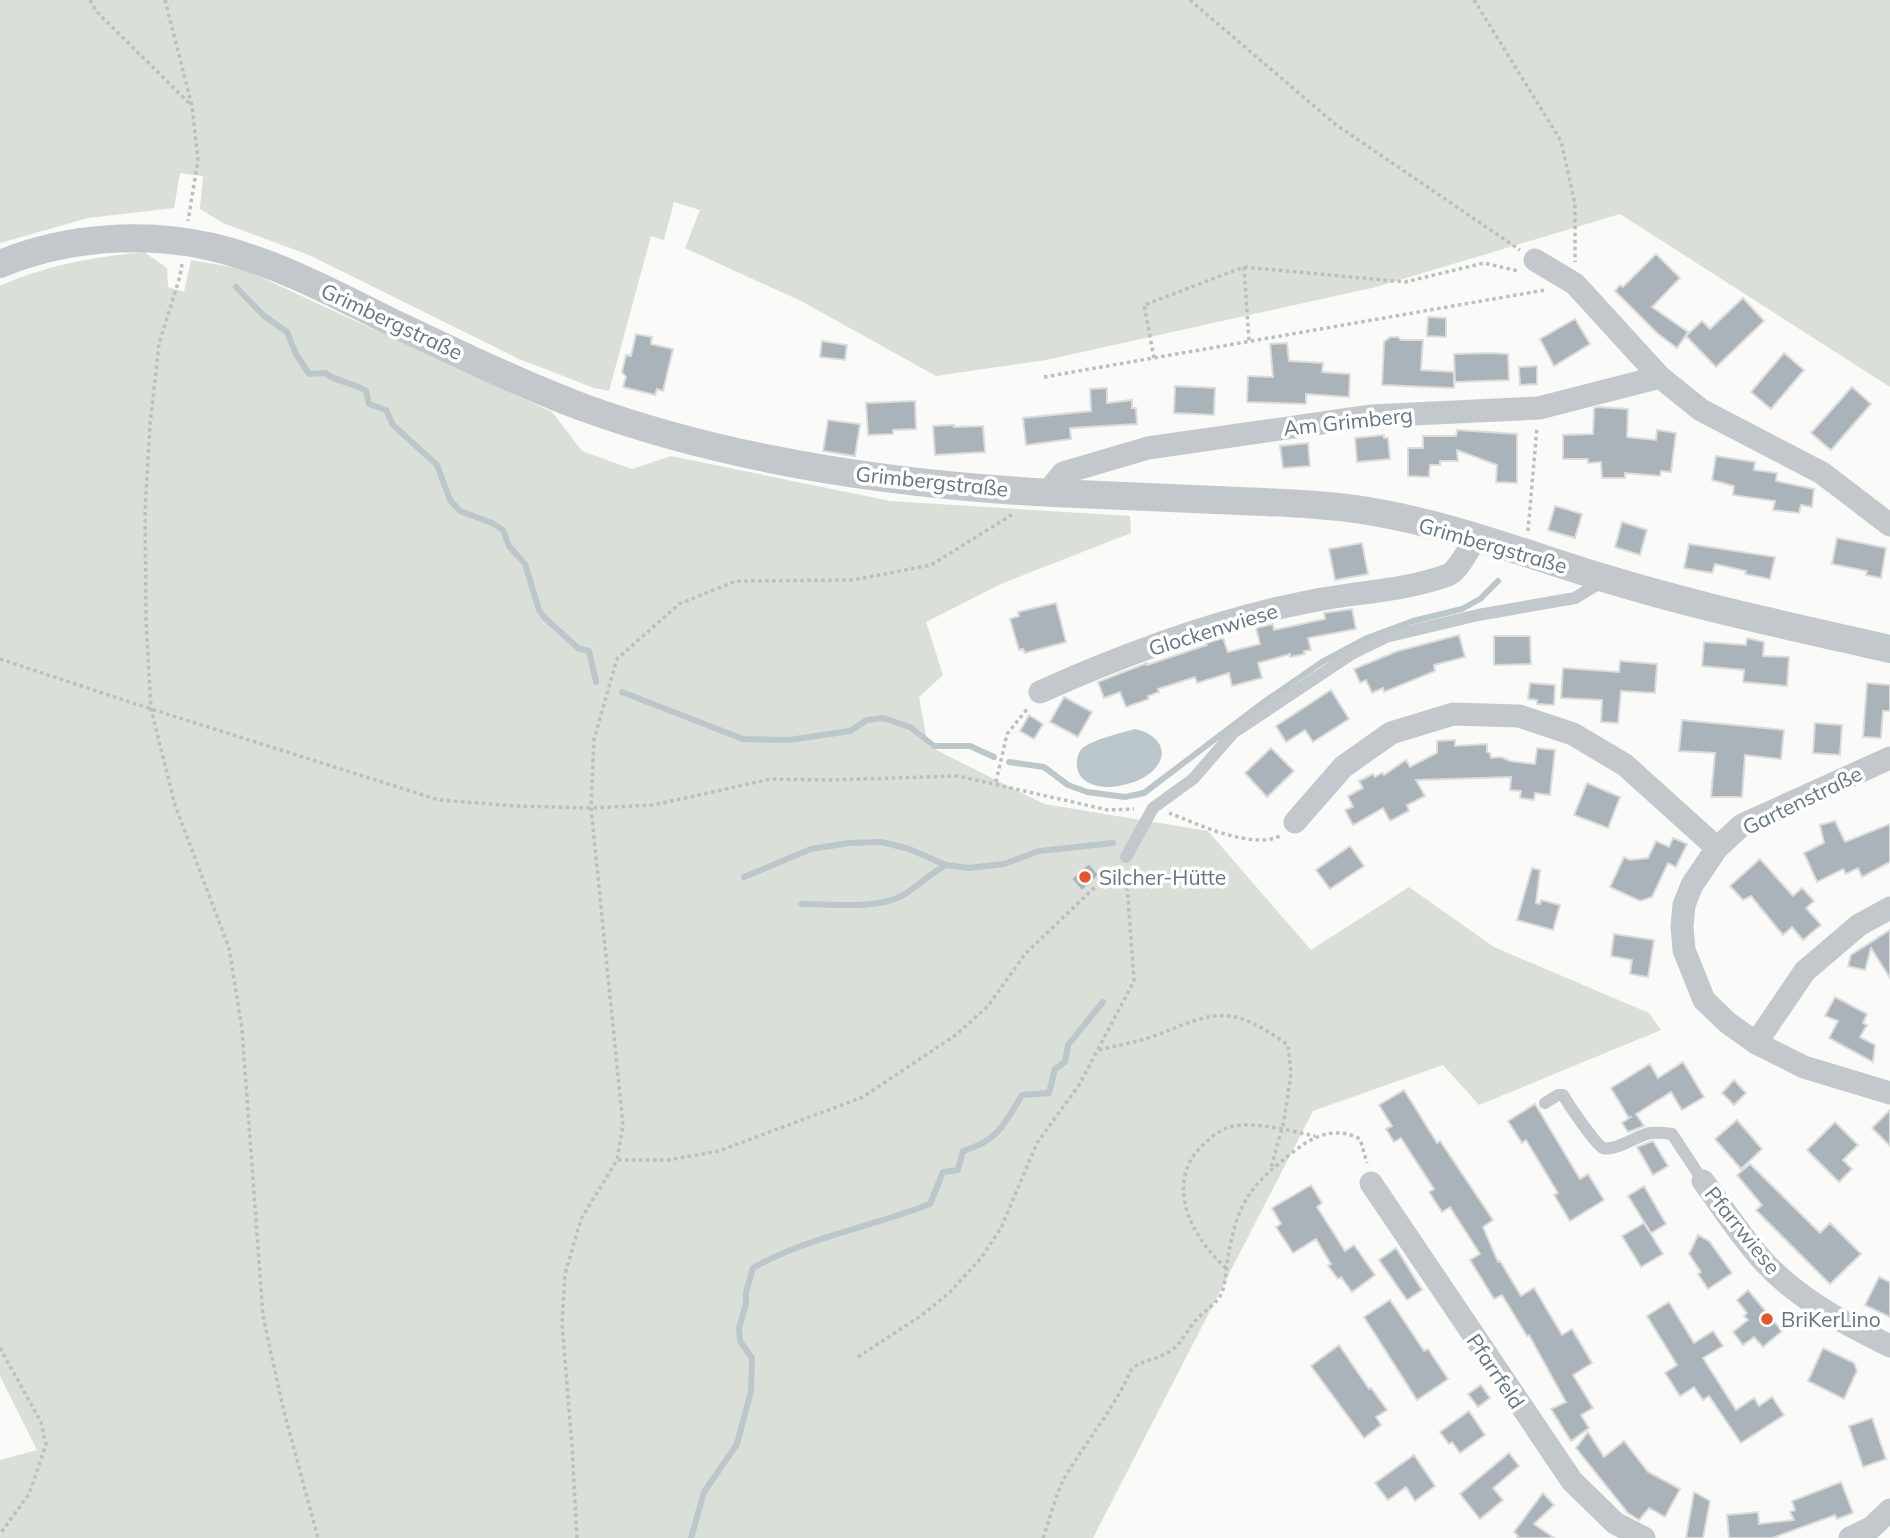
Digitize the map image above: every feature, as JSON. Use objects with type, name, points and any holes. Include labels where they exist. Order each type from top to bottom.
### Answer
[{"type":"street","name":"Grimbergstraße","points":[[0,264],[51,248],[95,240],[140,239],[214,247],[267,264],[448,349],[579,406],[737,452],[883,479],[1047,493],[1319,505],[1371,511],[1476,537],[1607,579],[1736,614],[1890,649]]},
{"type":"street","points":[[1529,266],[1575,284],[1660,377],[1701,410],[1822,473],[1890,525]]},
{"type":"street","name":"Am Grimberg","points":[[1047,493],[1062,473],[1148,448],[1371,416],[1539,408],[1660,377]]},
{"type":"street","name":"Glockenwiese","points":[[1040,692],[1096,667],[1204,629],[1310,601],[1424,582],[1451,574],[1476,537]]},
{"type":"street","points":[[1295,822],[1343,767],[1391,733],[1453,714],[1519,716],[1573,734],[1625,765],[1717,848]]},
{"type":"street","name":"Gartenstraße","points":[[1890,758],[1742,825],[1717,848],[1692,886],[1684,905],[1684,950],[1704,1000],[1728,1023],[1756,1043],[1804,1067],[1890,1093]]},
{"type":"street","points":[[1756,1043],[1805,971],[1859,925],[1890,908]]},
{"type":"street","name":"Pfarrwiese","points":[[1703,1181],[1765,1262],[1785,1280],[1823,1311],[1890,1346]]},
{"type":"street","name":"Pfarrfeld","points":[[1371,1183],[1572,1481],[1615,1523],[1644,1538]]},
{"type":"street","points":[[1867,1535],[1890,1510]]},
{"type":"lane","points":[[1126,857],[1153,807],[1193,779],[1233,733],[1353,653],[1386,637],[1478,615],[1575,598],[1607,579]]},
{"type":"lane","points":[[1545,1103],[1563,1095],[1592,1136],[1606,1149],[1648,1133],[1672,1134],[1703,1181]]},
{"type":"path","points":[[90,0],[96,11],[192,106]]},
{"type":"path","points":[[165,0],[192,106],[198,160],[180,276],[159,344],[150,425],[145,525],[146,621],[151,709],[175,805],[229,948],[242,1029],[263,1317],[283,1408],[318,1538]]},
{"type":"path","points":[[1190,0],[1335,124],[1529,266]]},
{"type":"path","points":[[1044,377],[1575,284],[1575,204],[1561,141],[1474,0]]},
{"type":"path","points":[[1154,358],[1144,304],[1244,267],[1405,282],[1484,263],[1529,266]]},
{"type":"path","points":[[1244,267],[1249,341]]},
{"type":"path","points":[[1526,553],[1539,408]]},
{"type":"path","points":[[577,1538],[562,1323],[565,1274],[581,1219],[617,1160],[624,1125],[591,807],[594,739],[617,659],[679,604],[736,581],[853,580],[931,565],[1047,493]]},
{"type":"path","points":[[0,659],[439,800],[516,806],[653,805],[771,779],[958,776],[1108,810],[1153,807],[1222,832],[1257,841],[1279,838],[1295,822]]},
{"type":"path","points":[[996,783],[1007,734],[1040,692]]},
{"type":"path","points":[[617,1160],[668,1160],[719,1151],[863,1097],[957,1034],[988,1006],[1026,954],[1126,857]]},
{"type":"path","points":[[858,1357],[922,1315],[950,1292],[981,1258],[1001,1228],[1037,1143],[1079,1084],[1098,1051],[1134,981],[1126,857]]},
{"type":"path","points":[[1098,1051],[1154,1036],[1206,1016],[1236,1016],[1262,1026],[1288,1045],[1291,1073],[1270,1170]]},
{"type":"path","points":[[1226,1268],[1213,1256],[1186,1215],[1185,1168],[1197,1149],[1215,1134],[1232,1126],[1281,1129],[1317,1136]]},
{"type":"path","points":[[1043,1538],[1064,1478],[1099,1427],[1131,1370],[1138,1363],[1168,1353],[1183,1340],[1195,1321],[1221,1295],[1232,1236],[1247,1194],[1270,1170],[1307,1140],[1325,1133],[1349,1133],[1360,1139],[1365,1150],[1371,1183]]},
{"type":"path","points":[[0,1348],[41,1422],[46,1445],[29,1494],[0,1534]]},
{"type":"shaded area","points":[[0,0],[1890,0],[1890,387],[1620,214],[1376,287],[1046,360],[936,376],[803,302],[685,248],[700,210],[674,202],[664,240],[651,236],[609,391],[594,388],[519,359],[309,255],[223,223],[200,209],[203,176],[180,173],[174,208],[88,218],[0,243]]},
{"type":"shaded area","points":[[144,252],[167,268],[168,287],[184,292],[191,260],[243,269],[552,412],[582,451],[632,469],[671,456],[890,501],[1130,516],[1131,533],[1001,584],[926,622],[943,675],[919,697],[928,746],[1044,804],[1208,831],[1311,950],[1409,887],[1494,947],[1649,1013],[1661,1030],[1479,1105],[1443,1065],[1313,1111],[1093,1538],[0,1538],[0,1460],[37,1450],[0,1376],[0,286],[70,263]]},
{"type":"shaded area","points":[[1135,729],[1148,733],[1161,747],[1161,759],[1153,771],[1129,784],[1109,787],[1097,786],[1082,778],[1077,761],[1082,748]]},
{"type":"building","points":[[1656,254],[1680,278],[1652,307],[1688,332],[1677,348],[1657,333],[1615,291],[1620,285],[1623,287]]},
{"type":"building","points":[[1743,298],[1764,321],[1716,367],[1686,336],[1702,321],[1710,329]]},
{"type":"building","points":[[1428,317],[1446,318],[1446,337],[1427,336]]},
{"type":"building","points":[[1575,319],[1590,344],[1554,366],[1540,339]]},
{"type":"building","points":[[636,334],[652,337],[651,344],[673,349],[663,391],[657,389],[655,395],[623,387],[626,377],[622,372],[626,355],[631,356]]},
{"type":"building","points":[[1390,337],[1423,340],[1421,370],[1454,372],[1454,388],[1382,385],[1384,342]]},
{"type":"building","points":[[822,341],[847,345],[845,360],[820,357]]},
{"type":"building","points":[[1287,343],[1289,361],[1323,363],[1322,372],[1350,374],[1349,397],[1306,394],[1306,404],[1247,402],[1248,376],[1273,377],[1270,344]]},
{"type":"building","points":[[1784,353],[1804,370],[1771,409],[1751,392]]},
{"type":"building","points":[[1454,354],[1508,354],[1509,380],[1455,382]]},
{"type":"building","points":[[1537,366],[1537,384],[1520,385],[1519,367]]},
{"type":"building","points":[[1175,386],[1215,388],[1214,415],[1174,413]]},
{"type":"building","points":[[1852,387],[1871,404],[1831,450],[1811,433]]},
{"type":"building","points":[[1107,388],[1107,403],[1132,400],[1132,408],[1136,408],[1137,424],[1070,428],[1071,439],[1026,445],[1023,418],[1091,411],[1090,389]]},
{"type":"building","points":[[915,401],[916,429],[893,430],[893,434],[868,435],[866,403]]},
{"type":"building","points":[[1594,408],[1628,409],[1627,437],[1656,440],[1657,430],[1676,433],[1671,472],[1661,471],[1660,476],[1625,473],[1625,478],[1602,478],[1601,462],[1563,459],[1563,435],[1593,434]]},
{"type":"building","points":[[828,420],[860,424],[855,456],[823,451]]},
{"type":"building","points":[[933,426],[983,426],[985,452],[935,455]]},
{"type":"building","points":[[1457,430],[1517,434],[1517,483],[1496,482],[1497,465],[1457,450],[1458,461],[1440,461],[1440,465],[1430,465],[1429,477],[1408,476],[1408,448],[1423,448],[1423,436],[1456,436]]},
{"type":"building","points":[[1384,435],[1384,438],[1388,438],[1390,459],[1357,462],[1355,438]]},
{"type":"building","points":[[1308,443],[1310,466],[1283,468],[1280,446]]},
{"type":"building","points":[[1716,456],[1755,462],[1754,470],[1777,473],[1776,481],[1814,489],[1812,507],[1801,505],[1799,513],[1773,510],[1775,501],[1733,495],[1734,486],[1712,480]]},
{"type":"building","points":[[1555,506],[1582,514],[1575,538],[1548,530]]},
{"type":"building","points":[[1622,522],[1647,530],[1640,555],[1615,547]]},
{"type":"building","points":[[1837,538],[1886,548],[1881,578],[1866,575],[1867,571],[1832,564]]},
{"type":"building","points":[[1362,543],[1368,574],[1335,580],[1329,549]]},
{"type":"building","points":[[1689,544],[1775,557],[1770,579],[1715,564],[1712,573],[1684,568]]},
{"type":"building","points":[[1056,603],[1066,642],[1025,653],[1023,649],[1019,650],[1010,619],[1019,616],[1018,612]]},
{"type":"building","points":[[1352,609],[1356,629],[1308,638],[1311,650],[1304,651],[1305,654],[1290,657],[1290,654],[1258,663],[1262,678],[1232,686],[1229,673],[1197,683],[1195,677],[1158,689],[1159,692],[1148,696],[1149,699],[1126,707],[1120,692],[1104,698],[1098,682],[1223,638],[1228,652],[1260,644],[1256,628],[1273,624],[1274,630],[1325,619],[1324,613]]},
{"type":"building","points":[[1459,635],[1465,657],[1434,665],[1435,671],[1384,692],[1383,688],[1372,693],[1366,680],[1360,683],[1354,669],[1398,651]]},
{"type":"building","points":[[1494,636],[1530,636],[1531,664],[1494,665]]},
{"type":"building","points":[[1747,638],[1764,642],[1763,656],[1789,657],[1787,686],[1743,682],[1744,670],[1702,666],[1704,642],[1746,645]]},
{"type":"building","points":[[1620,661],[1657,664],[1655,693],[1621,691],[1618,723],[1601,722],[1602,700],[1561,698],[1563,668],[1619,672]]},
{"type":"building","points":[[1530,683],[1555,685],[1554,705],[1537,704],[1537,700],[1528,699]]},
{"type":"building","points":[[1867,683],[1890,685],[1890,711],[1883,711],[1881,738],[1863,737]]},
{"type":"building","points":[[1331,690],[1349,719],[1313,742],[1305,730],[1286,742],[1276,726]]},
{"type":"building","points":[[1064,697],[1092,712],[1078,737],[1050,722]]},
{"type":"building","points":[[1029,715],[1043,724],[1034,739],[1020,731]]},
{"type":"building","points":[[1682,720],[1784,730],[1781,759],[1745,755],[1742,797],[1711,797],[1715,753],[1679,751]]},
{"type":"building","points":[[1815,723],[1842,725],[1840,755],[1813,753]]},
{"type":"building","points":[[1455,740],[1455,746],[1487,744],[1487,752],[1491,758],[1501,757],[1510,761],[1535,764],[1537,748],[1555,750],[1550,795],[1535,793],[1534,800],[1520,798],[1521,791],[1510,790],[1511,777],[1416,780],[1425,796],[1407,805],[1409,811],[1390,821],[1383,808],[1353,825],[1345,810],[1353,807],[1348,796],[1363,788],[1359,781],[1373,774],[1375,777],[1382,773],[1384,775],[1406,760],[1410,767],[1437,753],[1437,741]]},
{"type":"building","points":[[1271,748],[1294,771],[1267,797],[1245,773]]},
{"type":"building","points":[[1587,783],[1620,797],[1608,828],[1574,815]]},
{"type":"building","points":[[1835,821],[1845,842],[1890,824],[1890,862],[1862,877],[1858,868],[1846,874],[1843,869],[1817,882],[1804,853],[1824,843],[1820,825]]},
{"type":"building","points":[[1673,838],[1687,844],[1676,867],[1668,863],[1652,897],[1640,901],[1610,887],[1624,857],[1630,860],[1648,858],[1656,841],[1669,847]]},
{"type":"building","points":[[1350,846],[1364,866],[1330,889],[1316,870]]},
{"type":"building","points":[[1760,859],[1793,896],[1802,888],[1814,901],[1806,908],[1821,925],[1803,940],[1792,927],[1783,935],[1751,896],[1743,900],[1730,886]]},
{"type":"building","name":"Silcher-Hütte","points":[[1089,863],[1099,875],[1082,891],[1071,879]]},
{"type":"building","points":[[1532,868],[1540,870],[1536,903],[1540,904],[1541,900],[1560,905],[1553,930],[1517,920]]},
{"type":"building","points":[[1890,930],[1890,978],[1871,948],[1865,970],[1848,966],[1851,955]]},
{"type":"building","points":[[1614,934],[1654,940],[1648,977],[1630,974],[1632,960],[1611,956]]},
{"type":"building","points":[[1835,997],[1867,1014],[1863,1023],[1867,1025],[1860,1037],[1875,1045],[1873,1062],[1829,1038],[1838,1021],[1825,1016]]},
{"type":"building","points":[[1683,1062],[1704,1097],[1682,1110],[1671,1092],[1636,1114],[1644,1126],[1628,1132],[1622,1123],[1632,1116],[1629,1118],[1611,1088],[1650,1064],[1658,1078]]},
{"type":"building","points":[[1734,1080],[1746,1093],[1734,1105],[1722,1093]]},
{"type":"building","points":[[1404,1090],[1437,1143],[1440,1141],[1493,1220],[1483,1227],[1498,1262],[1500,1261],[1521,1296],[1534,1288],[1562,1335],[1572,1329],[1592,1363],[1573,1375],[1593,1408],[1581,1415],[1589,1428],[1571,1441],[1551,1409],[1566,1402],[1529,1335],[1527,1336],[1502,1295],[1494,1299],[1470,1260],[1480,1254],[1450,1207],[1442,1212],[1429,1192],[1434,1189],[1401,1138],[1394,1142],[1386,1129],[1392,1126],[1379,1105]]},
{"type":"building","points":[[1535,1104],[1580,1179],[1588,1174],[1604,1200],[1570,1221],[1554,1195],[1558,1193],[1526,1140],[1522,1143],[1508,1121]]},
{"type":"building","points":[[1890,1110],[1890,1146],[1872,1128]]},
{"type":"building","points":[[1737,1120],[1762,1149],[1741,1169],[1715,1139]]},
{"type":"building","points":[[1835,1122],[1858,1145],[1843,1160],[1852,1169],[1839,1182],[1807,1150]]},
{"type":"building","points":[[1653,1141],[1668,1166],[1653,1175],[1637,1147]]},
{"type":"building","points":[[1750,1164],[1820,1233],[1830,1223],[1861,1254],[1830,1284],[1756,1210],[1762,1205],[1737,1175]]},
{"type":"building","points":[[1311,1185],[1322,1203],[1317,1207],[1345,1251],[1354,1245],[1375,1275],[1352,1292],[1328,1266],[1331,1264],[1316,1239],[1293,1253],[1276,1227],[1281,1224],[1272,1208]]},
{"type":"building","points":[[1644,1186],[1666,1224],[1651,1233],[1628,1196]]},
{"type":"building","points":[[1644,1223],[1663,1254],[1641,1267],[1622,1236]]},
{"type":"building","points":[[1698,1235],[1709,1241],[1732,1273],[1708,1289],[1689,1254]]},
{"type":"building","points":[[1396,1248],[1422,1290],[1407,1300],[1379,1260]]},
{"type":"building","points":[[1879,1277],[1890,1282],[1890,1317],[1865,1305]]},
{"type":"building","points":[[1748,1290],[1782,1331],[1763,1347],[1754,1337],[1743,1345],[1733,1332],[1748,1320],[1744,1316],[1747,1313],[1737,1300]]},
{"type":"building","points":[[1390,1300],[1424,1351],[1428,1349],[1448,1379],[1417,1400],[1364,1317]]},
{"type":"building","points":[[1669,1302],[1694,1343],[1713,1331],[1723,1346],[1703,1358],[1736,1410],[1754,1398],[1759,1406],[1772,1397],[1784,1415],[1741,1443],[1709,1396],[1703,1400],[1694,1387],[1680,1396],[1665,1373],[1677,1365],[1647,1316]]},
{"type":"building","points":[[1339,1345],[1387,1410],[1376,1417],[1381,1425],[1364,1438],[1311,1366]]},
{"type":"building","points":[[1823,1348],[1854,1363],[1857,1371],[1844,1399],[1808,1381]]},
{"type":"building","points":[[1481,1385],[1490,1398],[1478,1407],[1468,1394]]},
{"type":"building","points":[[1469,1411],[1485,1435],[1460,1453],[1440,1432]]},
{"type":"building","points":[[1872,1418],[1886,1459],[1863,1467],[1849,1426]]},
{"type":"building","points":[[1588,1432],[1604,1457],[1624,1441],[1648,1472],[1680,1489],[1665,1517],[1649,1508],[1639,1520],[1628,1513],[1576,1448]]},
{"type":"building","points":[[1509,1453],[1519,1466],[1493,1488],[1503,1500],[1480,1519],[1460,1494]]},
{"type":"building","points":[[1414,1455],[1435,1486],[1415,1501],[1406,1487],[1388,1500],[1375,1483]]},
{"type":"building","points":[[1841,1482],[1853,1513],[1837,1519],[1835,1515],[1772,1538],[1729,1538],[1727,1515],[1758,1512],[1759,1524],[1794,1520],[1790,1512],[1795,1510],[1792,1501]]},
{"type":"building","points":[[1694,1492],[1710,1501],[1703,1538],[1686,1538]]},
{"type":"building","points":[[1543,1493],[1554,1505],[1534,1524],[1554,1538],[1517,1538],[1514,1532]]},
{"type":"waterway","points":[[236,287],[263,315],[287,332],[296,354],[309,374],[325,373],[366,391],[369,404],[386,410],[393,425],[437,465],[450,500],[460,511],[503,530],[509,546],[525,564],[539,610],[578,648],[589,651],[596,682]]},
{"type":"waterway","points":[[1009,762],[1044,767],[1068,785],[1087,792],[1125,797],[1144,793],[1264,702],[1322,662],[1367,638],[1413,621],[1462,609],[1480,599],[1498,581]]},
{"type":"waterway","points":[[622,692],[743,739],[789,740],[850,731],[867,720],[883,718],[910,727],[934,746],[970,746],[994,757]]},
{"type":"waterway","points":[[744,877],[811,849],[849,843],[882,842],[909,849],[946,865],[968,868],[1004,864],[1039,851],[1113,843]]},
{"type":"waterway","points":[[801,904],[855,905],[895,899],[946,865]]},
{"type":"waterway","points":[[691,1538],[704,1492],[737,1444],[751,1391],[752,1358],[740,1341],[739,1328],[753,1268],[818,1240],[930,1204],[943,1172],[958,1170],[963,1151],[992,1137],[1005,1123],[1022,1095],[1049,1093],[1055,1069],[1065,1062],[1068,1045],[1103,1002]]},
{"type":"place","name":"Silcher-Hütte","points":[[1085,877]]},
{"type":"place","name":"BriKerLino","points":[[1767,1319]]}]
